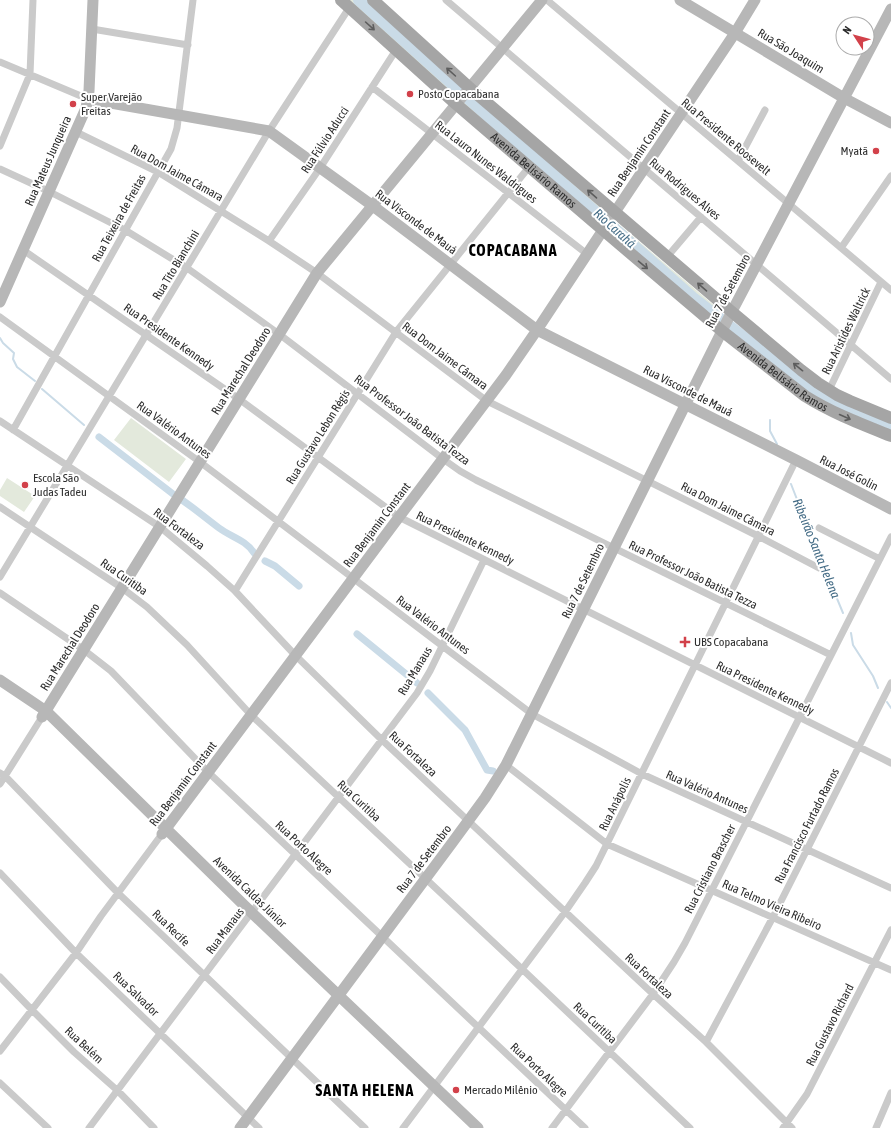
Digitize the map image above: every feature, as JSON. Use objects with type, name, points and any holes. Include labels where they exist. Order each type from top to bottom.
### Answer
[{"type":"main road","name":"Avenida Belisário Ramos","points":[[373,0],[468,90],[613,215],[667,257],[726,322],[792,386],[820,405],[891,436]]},
{"type":"main road","name":"Avenida Belisário Ramos","points":[[345,4],[529,167],[604,229],[726,322],[830,390],[850,401],[891,418]]},
{"type":"street","points":[[0,146],[30,74],[32,0]]},
{"type":"street","name":"Rua Mateus Junqueira","points":[[0,302],[86,108],[88,99],[93,0]]},
{"type":"street","name":"Rua Teixeira de Freitas","points":[[13,430],[171,148],[179,115],[193,0]]},
{"type":"street","name":"Rua Rodrigues Alves","points":[[446,0],[891,379]]},
{"type":"street","name":"Rua Marechal Deodoro","points":[[0,784],[2,775],[44,714],[317,273],[542,0]]},
{"type":"street","name":"Rua Presidente Roosevelt","points":[[547,0],[891,290]]},
{"type":"street","name":"Rua São Joaquim","points":[[680,0],[844,98],[891,123]]},
{"type":"street","name":"Rua Benjamin Constant","points":[[0,1051],[76,953],[118,893],[295,655],[487,401],[588,254],[735,33],[755,0]]},
{"type":"street","name":"Rua Tito Bianchini","points":[[0,577],[345,4]]},
{"type":"street","name":"Rua 7 de Setembro","points":[[240,1128],[426,879],[506,765],[726,322],[891,9]]},
{"type":"street","points":[[92,29],[188,45]]},
{"type":"street","name":"Rua Fúlvio Aducci","points":[[269,241],[320,168],[396,50]]},
{"type":"street","name":"Rua Visconde de Mauá","points":[[0,62],[88,99],[269,131],[373,206],[537,330],[796,460]]},
{"type":"street","name":"Rua Lauro Nunes Waldrigues","points":[[372,87],[588,254]]},
{"type":"street","points":[[738,161],[765,110]]},
{"type":"street","name":"Rua Dom Jaime Câmara","points":[[76,132],[158,172],[269,241],[317,273],[487,401],[819,568]]},
{"type":"street","name":"Rua Gustavo Lebon Régis","points":[[235,591],[396,332],[529,167]]},
{"type":"street","name":"Rua Professor João Batista Tezza","points":[[0,169],[48,191],[125,230],[187,268],[279,334],[460,471],[831,656]]},
{"type":"street","points":[[841,248],[889,184],[891,176]]},
{"type":"street","points":[[667,257],[701,217]]},
{"type":"street","name":"Rua Presidente Kennedy","points":[[23,250],[239,399],[398,518],[891,763]]},
{"type":"street","name":"Rua Aristides Waltrick","points":[[830,390],[881,282]]},
{"type":"street","name":"Rua Valério Antunes","points":[[0,317],[200,462],[532,714],[642,774],[891,888]]},
{"type":"street","name":"Rua Fortaleza","points":[[0,421],[160,527],[235,591],[295,655],[382,740],[706,1042],[787,1127]]},
{"type":"street","name":"Rua José Golin","points":[[796,460],[891,509]]},
{"type":"street","name":"Rua Anápolis","points":[[403,1128],[565,912],[585,883],[607,844],[642,774],[796,460]]},
{"type":"street","name":"Rua Curitiba","points":[[0,507],[148,607],[251,715],[690,1128]]},
{"type":"street","points":[[819,528],[880,559]]},
{"type":"street","name":"Rua Cristiano Brascher","points":[[552,1128],[653,994],[685,943],[891,537]]},
{"type":"street","name":"Rua Manaus","points":[[89,1128],[417,693],[443,646],[484,560]]},
{"type":"street","name":"Rua Porto Alegre","points":[[0,593],[84,650],[111,671],[208,772],[585,1128]]},
{"type":"street","name":"Avenida Caldas Júnior","points":[[0,680],[44,714],[250,916],[432,1089],[478,1128]]},
{"type":"street","name":"Rua Francisco Furtado Ramos","points":[[706,1042],[773,917],[891,683]]},
{"type":"street","name":"Avenida Caldas Júnior","points":[[0,688],[44,714]]},
{"type":"street","name":"Rua Telmo Vieira Ribeiro","points":[[506,765],[607,844],[891,970]]},
{"type":"street","name":"Rua Recife","points":[[2,775],[118,893],[365,1128]]},
{"type":"street","name":"Rua Salvador","points":[[0,873],[76,953],[259,1128]]},
{"type":"street","name":"Rua Gustavo Richard","points":[[787,1127],[807,1094],[891,930]]},
{"type":"street","name":"Rua Belém","points":[[0,977],[74,1052],[118,1091],[154,1128]]},
{"type":"street","points":[[0,1083],[48,1128]]},
{"type":"street","name":"Avenida Caldas Júnior","points":[[432,1089],[468,1128]]},
{"type":"street","points":[[876,1128],[891,1093]]},
{"type":"shaded area","points":[[345,0],[366,0],[460,86],[452,95]]},
{"type":"shaded area","points":[[466,93],[608,212],[608,215],[601,225],[458,102]]},
{"type":"shaded area","points":[[614,222],[616,222],[722,312],[719,321],[609,229]]},
{"type":"shaded area","points":[[733,322],[785,363],[891,423],[891,433],[829,407],[726,331]]},
{"type":"shaded area","points":[[131,418],[186,459],[169,482],[114,440]]},
{"type":"shaded area","points":[[7,478],[35,496],[24,512],[0,496],[0,490]]},
{"type":"waterway","name":"Rio Carahá","points":[[359,0],[693,298],[789,372],[829,400],[891,428]]},
{"type":"waterway","points":[[0,338],[3,343],[14,353],[13,359],[17,367],[35,381]]},
{"type":"waterway","name":"Ribeirão Santa Helena","points":[[773,366],[776,361]]},
{"type":"waterway","points":[[42,389],[84,425]]},
{"type":"waterway","name":"Ribeirão Santa Helena","points":[[770,420],[770,431],[777,444]]},
{"type":"waterway","points":[[99,437],[173,494]]},
{"type":"waterway","name":"Ribeirão Santa Helena","points":[[791,484],[843,613]]},
{"type":"waterway","points":[[182,500],[219,528],[243,542],[254,553]]},
{"type":"waterway","points":[[265,561],[275,566],[299,586]]},
{"type":"waterway","name":"Ribeirão Santa Helena","points":[[851,633],[853,645],[873,676],[878,688]]},
{"type":"waterway","points":[[357,634],[417,683]]},
{"type":"waterway","points":[[428,693],[465,730],[487,770],[493,771]]},
{"type":"waterway","name":"Ribeirão Santa Helena","points":[[887,702],[891,708]]},
{"type":"place","name":"Posto Copacabana","points":[[410,94]]},
{"type":"place","name":"Super Varejão Freitas","points":[[73,104]]},
{"type":"place","name":"Myatã","points":[[876,151]]},
{"type":"place","name":"Escola São Judas Tadeu","points":[[25,485]]},
{"type":"place","name":"UBS Copacabana","points":[[685,642]]},
{"type":"place","name":"Mercado Milênio","points":[[456,1090]]},
{"type":"district","name":"COPACABANA","points":[[513,250]]},
{"type":"district","name":"SANTA HELENA","points":[[365,1090]]}]
